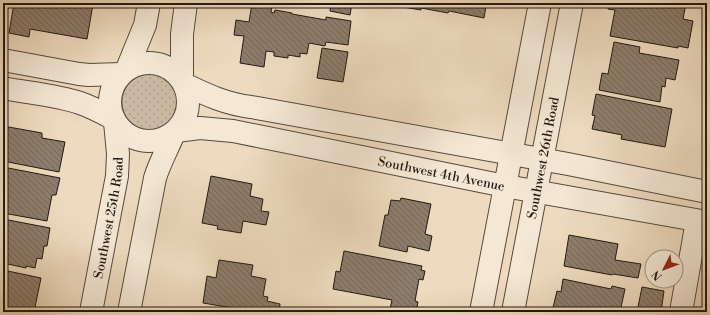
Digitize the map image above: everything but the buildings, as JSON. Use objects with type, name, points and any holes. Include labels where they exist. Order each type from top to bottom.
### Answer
[{"type":"street","points":[[3,60],[89,75],[124,71],[136,64],[146,62],[166,66],[175,72],[183,82],[188,92],[189,100],[186,117],[182,125],[168,137],[153,141],[138,140],[132,137],[120,128],[111,111],[110,104],[112,87],[124,71],[145,25],[150,3]]},
{"type":"street","points":[[183,82],[182,34],[186,3]]},
{"type":"street","points":[[481,312],[540,3]]},
{"type":"street","name":"Southwest 26th Road","points":[[513,312],[572,3]]},
{"type":"street","points":[[183,82],[218,99],[239,105],[542,159],[707,192]]},
{"type":"street","points":[[3,88],[79,103],[97,110],[115,120]]},
{"type":"street","name":"Southwest 25th Road","points":[[91,312],[117,176],[118,154],[115,120]]},
{"type":"street","name":"Southwest 4th Avenue","points":[[175,132],[200,128],[233,131],[505,186],[702,222]]},
{"type":"street","points":[[129,312],[155,178],[158,168],[175,132]]},
{"type":"street","points":[[681,312],[702,222]]},
{"type":"shaded area","points":[[150,74],[161,77],[170,82],[175,91],[178,102],[175,113],[170,122],[161,127],[150,130],[139,127],[130,122],[125,113],[122,102],[125,91],[130,82],[139,77]]}]
